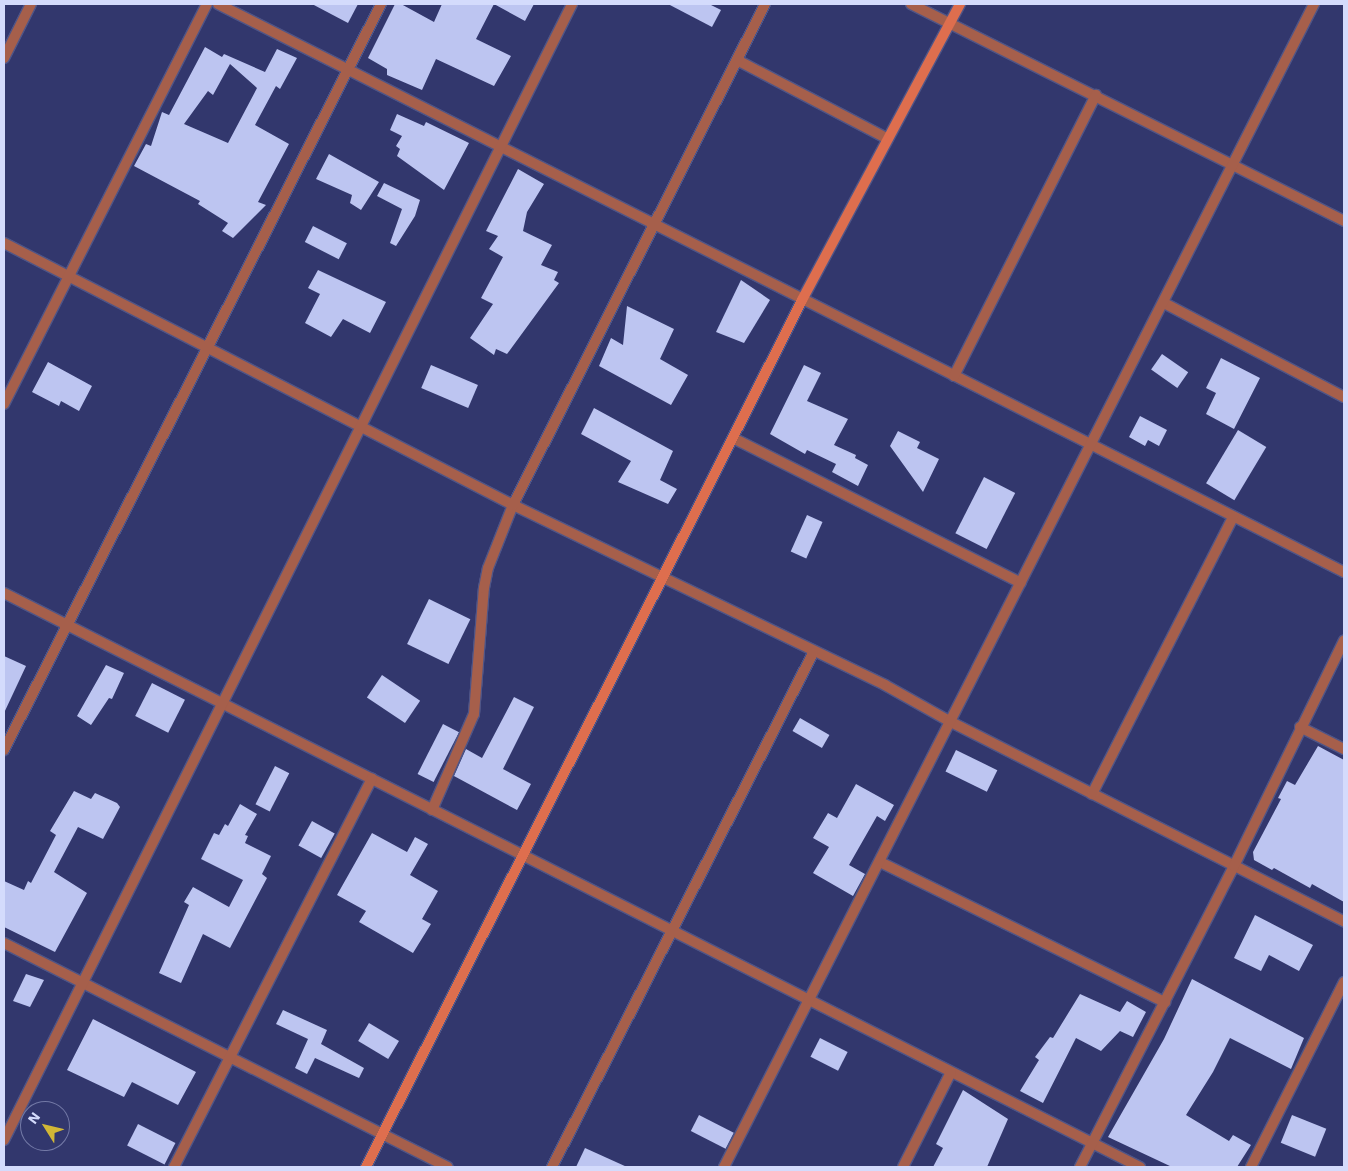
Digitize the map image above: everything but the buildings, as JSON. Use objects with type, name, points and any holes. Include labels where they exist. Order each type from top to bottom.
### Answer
[{"type":"street","points":[[4,58],[31,4]]},
{"type":"street","points":[[4,404],[207,4]]},
{"type":"street","points":[[218,4],[1344,572]]},
{"type":"street","points":[[4,750],[382,4]]},
{"type":"street","points":[[4,1140],[572,4]]},
{"type":"street","points":[[432,810],[474,714],[484,588],[488,568],[513,505],[765,4]]},
{"type":"street","points":[[911,4],[1096,95],[1344,221]]},
{"type":"street","points":[[366,1167],[802,300],[960,4]]},
{"type":"street","points":[[724,1167],[1164,303],[1314,4]]},
{"type":"street","points":[[737,60],[888,139]]},
{"type":"street","points":[[954,376],[1096,95]]},
{"type":"street","points":[[4,243],[362,424],[513,505],[664,577],[813,653],[885,685],[950,722],[1344,921]]},
{"type":"street","points":[[1164,303],[1344,397]]},
{"type":"street","points":[[733,438],[1021,582]]},
{"type":"street","points":[[1092,794],[1233,517]]},
{"type":"street","points":[[4,593],[1140,1167]]},
{"type":"street","points":[[1080,1167],[1234,866],[1300,726],[1344,640]]},
{"type":"street","points":[[552,1167],[813,653]]},
{"type":"street","points":[[1300,726],[1344,749]]},
{"type":"street","points":[[174,1167],[372,779]]},
{"type":"street","points":[[880,862],[1165,1002]]},
{"type":"street","points":[[4,943],[448,1167]]},
{"type":"street","points":[[1251,1167],[1344,982]]},
{"type":"street","points":[[903,1167],[951,1072]]}]
